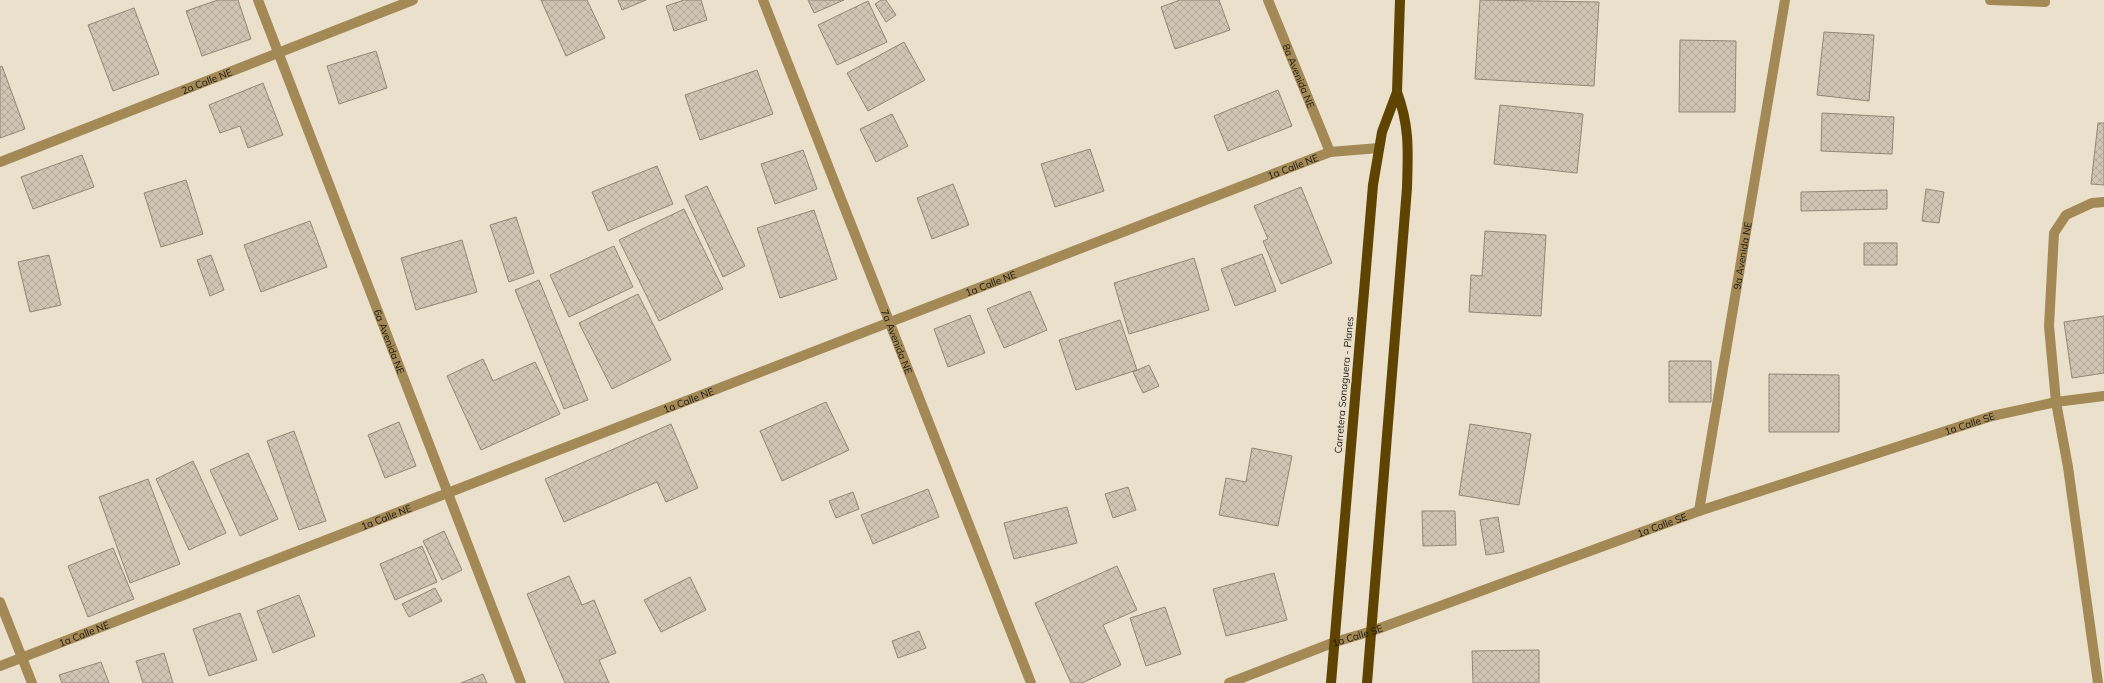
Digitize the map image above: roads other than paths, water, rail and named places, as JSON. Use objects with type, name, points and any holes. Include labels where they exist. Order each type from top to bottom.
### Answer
[{"type":"main road","name":"Carretera Sonaguera - Planes","points":[[1331,683],[1372,193],[1382,132],[1397,92],[1400,0]]},
{"type":"main road","name":"Carretera Sonaguera - Planes","points":[[1367,683],[1407,188],[1408,135],[1403,110],[1397,92]]},
{"type":"street","name":"6a Avenida NE","points":[[258,0],[520,683]]},
{"type":"street","name":"2a Calle NE","points":[[0,162],[413,0]]},
{"type":"street","name":"7a Avenida NE","points":[[763,0],[1031,683]]},
{"type":"street","name":"8a Avenida NE","points":[[1268,0],[1330,152]]},
{"type":"street","name":"9a Avenida NE","points":[[1699,511],[1786,0]]},
{"type":"street","points":[[1990,0],[2046,2]]},
{"type":"street","name":"1a Calle NE","points":[[0,666],[1330,152],[1379,148]]},
{"type":"street","points":[[2098,683],[2068,466],[2056,402],[2049,326],[2054,233],[2066,215],[2092,203],[2104,202]]},
{"type":"street","name":"1a Calle SE","points":[[1229,683],[1335,642],[1372,631],[1699,511],[1992,416],[2056,402],[2104,396]]},
{"type":"street","points":[[0,602],[32,683]]}]
